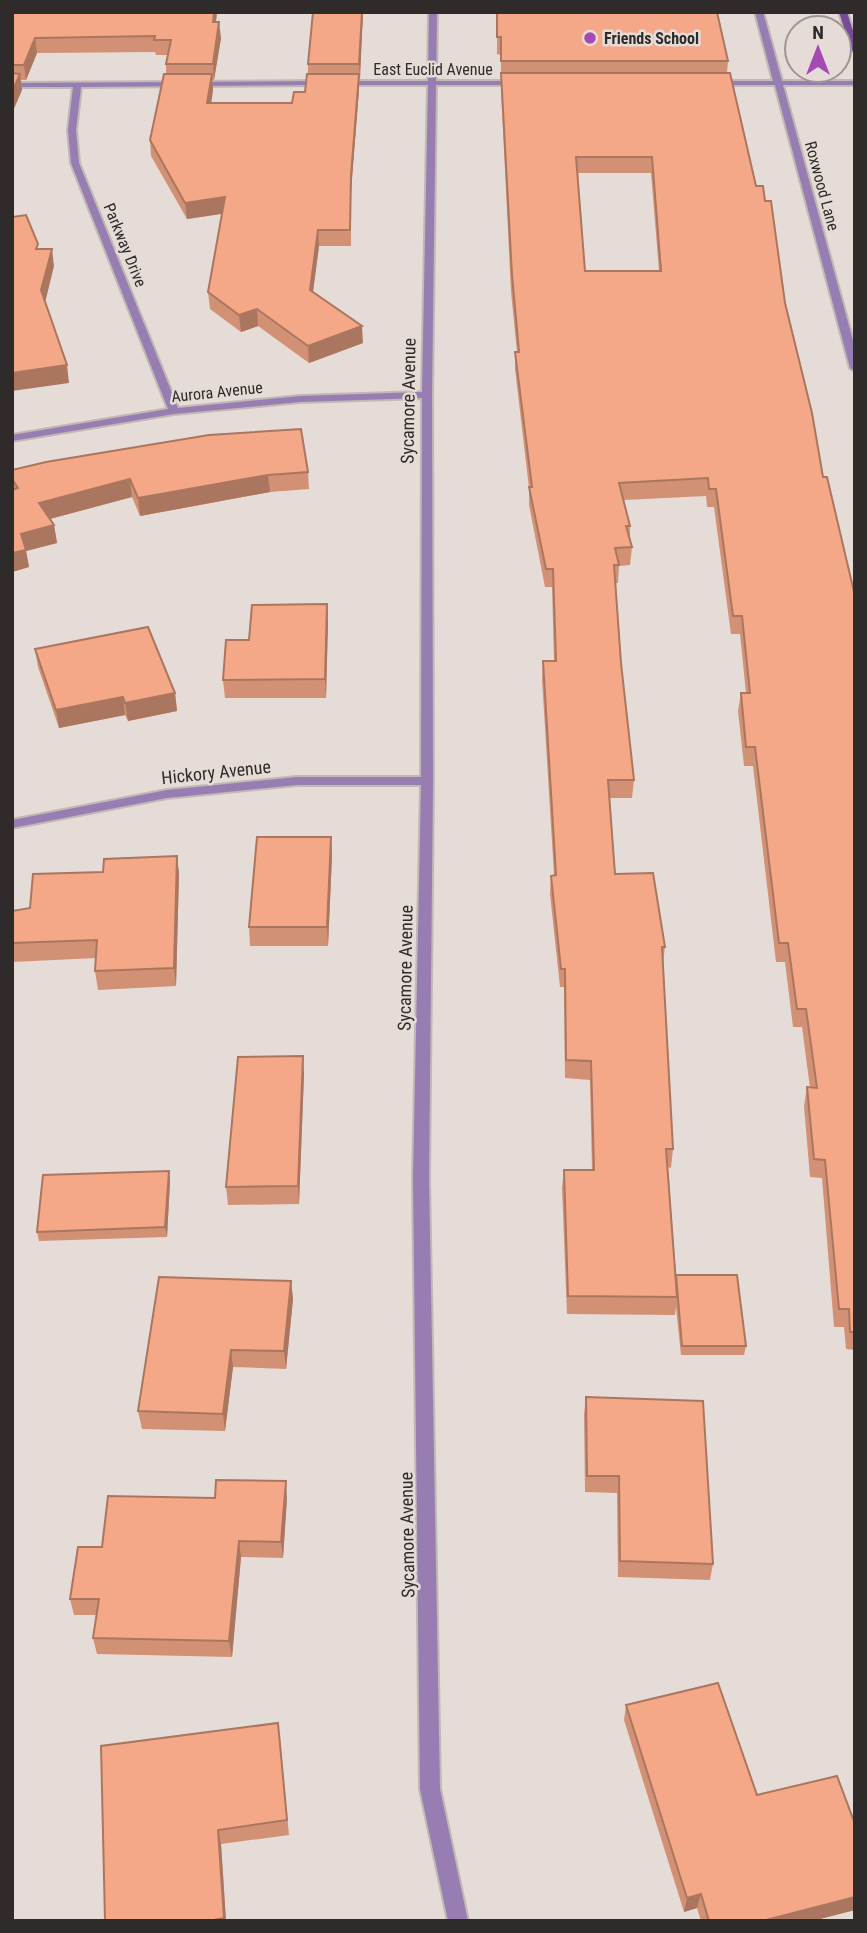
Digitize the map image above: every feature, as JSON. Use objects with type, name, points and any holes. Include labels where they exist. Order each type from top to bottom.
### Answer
[{"type":"main road","points":[[843,12],[855,50]]},
{"type":"street","name":"Sycamore Avenue","points":[[433,12],[434,82],[426,395],[427,781],[421,1178],[430,1789],[458,1921]]},
{"type":"street","name":"Roxwood Lane","points":[[759,12],[855,368]]},
{"type":"street","name":"East Euclid Avenue","points":[[12,85],[530,83]]},
{"type":"street","points":[[709,83],[855,83]]},
{"type":"street","name":"Parkway Drive","points":[[77,85],[72,130],[75,163],[174,411]]},
{"type":"street","name":"Aurora Avenue","points":[[12,438],[174,411],[300,399],[426,395]]},
{"type":"street","name":"Hickory Avenue","points":[[12,824],[180,793],[297,781],[427,781]]},
{"type":"building","points":[[12,12],[214,12],[213,22],[219,22],[213,64],[166,64],[171,40],[154,40],[155,36],[35,38],[24,65],[12,65]]},
{"type":"building","points":[[313,12],[362,12],[359,64],[308,64]]},
{"type":"building","points":[[497,12],[717,12],[728,61],[501,61]]},
{"type":"building","points":[[12,73],[20,74],[12,92]]},
{"type":"building","points":[[501,73],[730,73],[756,186],[763,186],[765,201],[771,201],[785,303],[812,413],[823,477],[827,477],[855,596],[855,1332],[850,1332],[849,1309],[839,1309],[825,1160],[814,1159],[807,1087],[817,1088],[806,1009],[797,1009],[788,943],[779,943],[755,747],[746,747],[741,693],[750,693],[742,616],[733,616],[716,489],[709,489],[708,478],[619,483],[630,526],[626,526],[632,547],[615,548],[619,565],[614,565],[621,663],[634,780],[608,780],[615,874],[653,873],[665,947],[662,947],[673,1149],[666,1149],[677,1297],[568,1296],[564,1170],[594,1170],[591,1061],[566,1060],[565,969],[561,969],[551,876],[556,875],[543,661],[556,661],[553,569],[546,569],[529,487],[532,487],[515,352],[519,352]],"holes":[[[576,157],[652,157],[661,271],[585,271]]]},
{"type":"building","points":[[164,74],[212,74],[207,103],[292,103],[294,92],[305,92],[307,74],[359,74],[351,175],[350,230],[318,230],[310,290],[362,326],[308,346],[257,309],[239,315],[208,292],[225,197],[185,203],[150,140]]},
{"type":"building","points":[[26,215],[38,244],[36,249],[52,249],[41,290],[67,365],[12,373],[12,217]]},
{"type":"building","points":[[301,429],[308,472],[268,475],[138,498],[130,479],[39,503],[54,525],[21,534],[26,550],[12,553],[12,490],[18,488],[12,479],[12,470],[209,435]]},
{"type":"building","points":[[327,604],[325,679],[223,680],[226,640],[249,640],[252,605]]},
{"type":"building","points":[[148,627],[175,693],[125,703],[123,697],[56,710],[35,649]]},
{"type":"building","points":[[257,837],[331,837],[327,927],[249,927]]},
{"type":"building","points":[[177,856],[174,968],[95,971],[97,940],[12,943],[12,911],[30,908],[33,874],[103,872],[104,859]]},
{"type":"building","points":[[303,1056],[298,1186],[226,1187],[238,1057]]},
{"type":"building","points":[[169,1171],[165,1227],[37,1232],[43,1175]]},
{"type":"building","points":[[676,1275],[737,1275],[746,1346],[682,1346]]},
{"type":"building","points":[[159,1277],[291,1281],[284,1351],[231,1350],[223,1414],[138,1411]]},
{"type":"building","points":[[586,1397],[703,1401],[713,1564],[620,1561],[619,1476],[587,1476]]},
{"type":"building","points":[[216,1480],[286,1481],[281,1542],[239,1541],[229,1641],[93,1638],[99,1599],[70,1599],[78,1547],[102,1547],[108,1496],[215,1498]]},
{"type":"building","points":[[718,1683],[757,1795],[837,1776],[855,1824],[855,1897],[762,1921],[709,1921],[701,1894],[687,1898],[626,1705]]},
{"type":"building","points":[[278,1723],[287,1820],[218,1830],[224,1918],[208,1921],[105,1921],[101,1746]]},
{"type":"place","name":"Friends School","points":[[590,38]]}]
